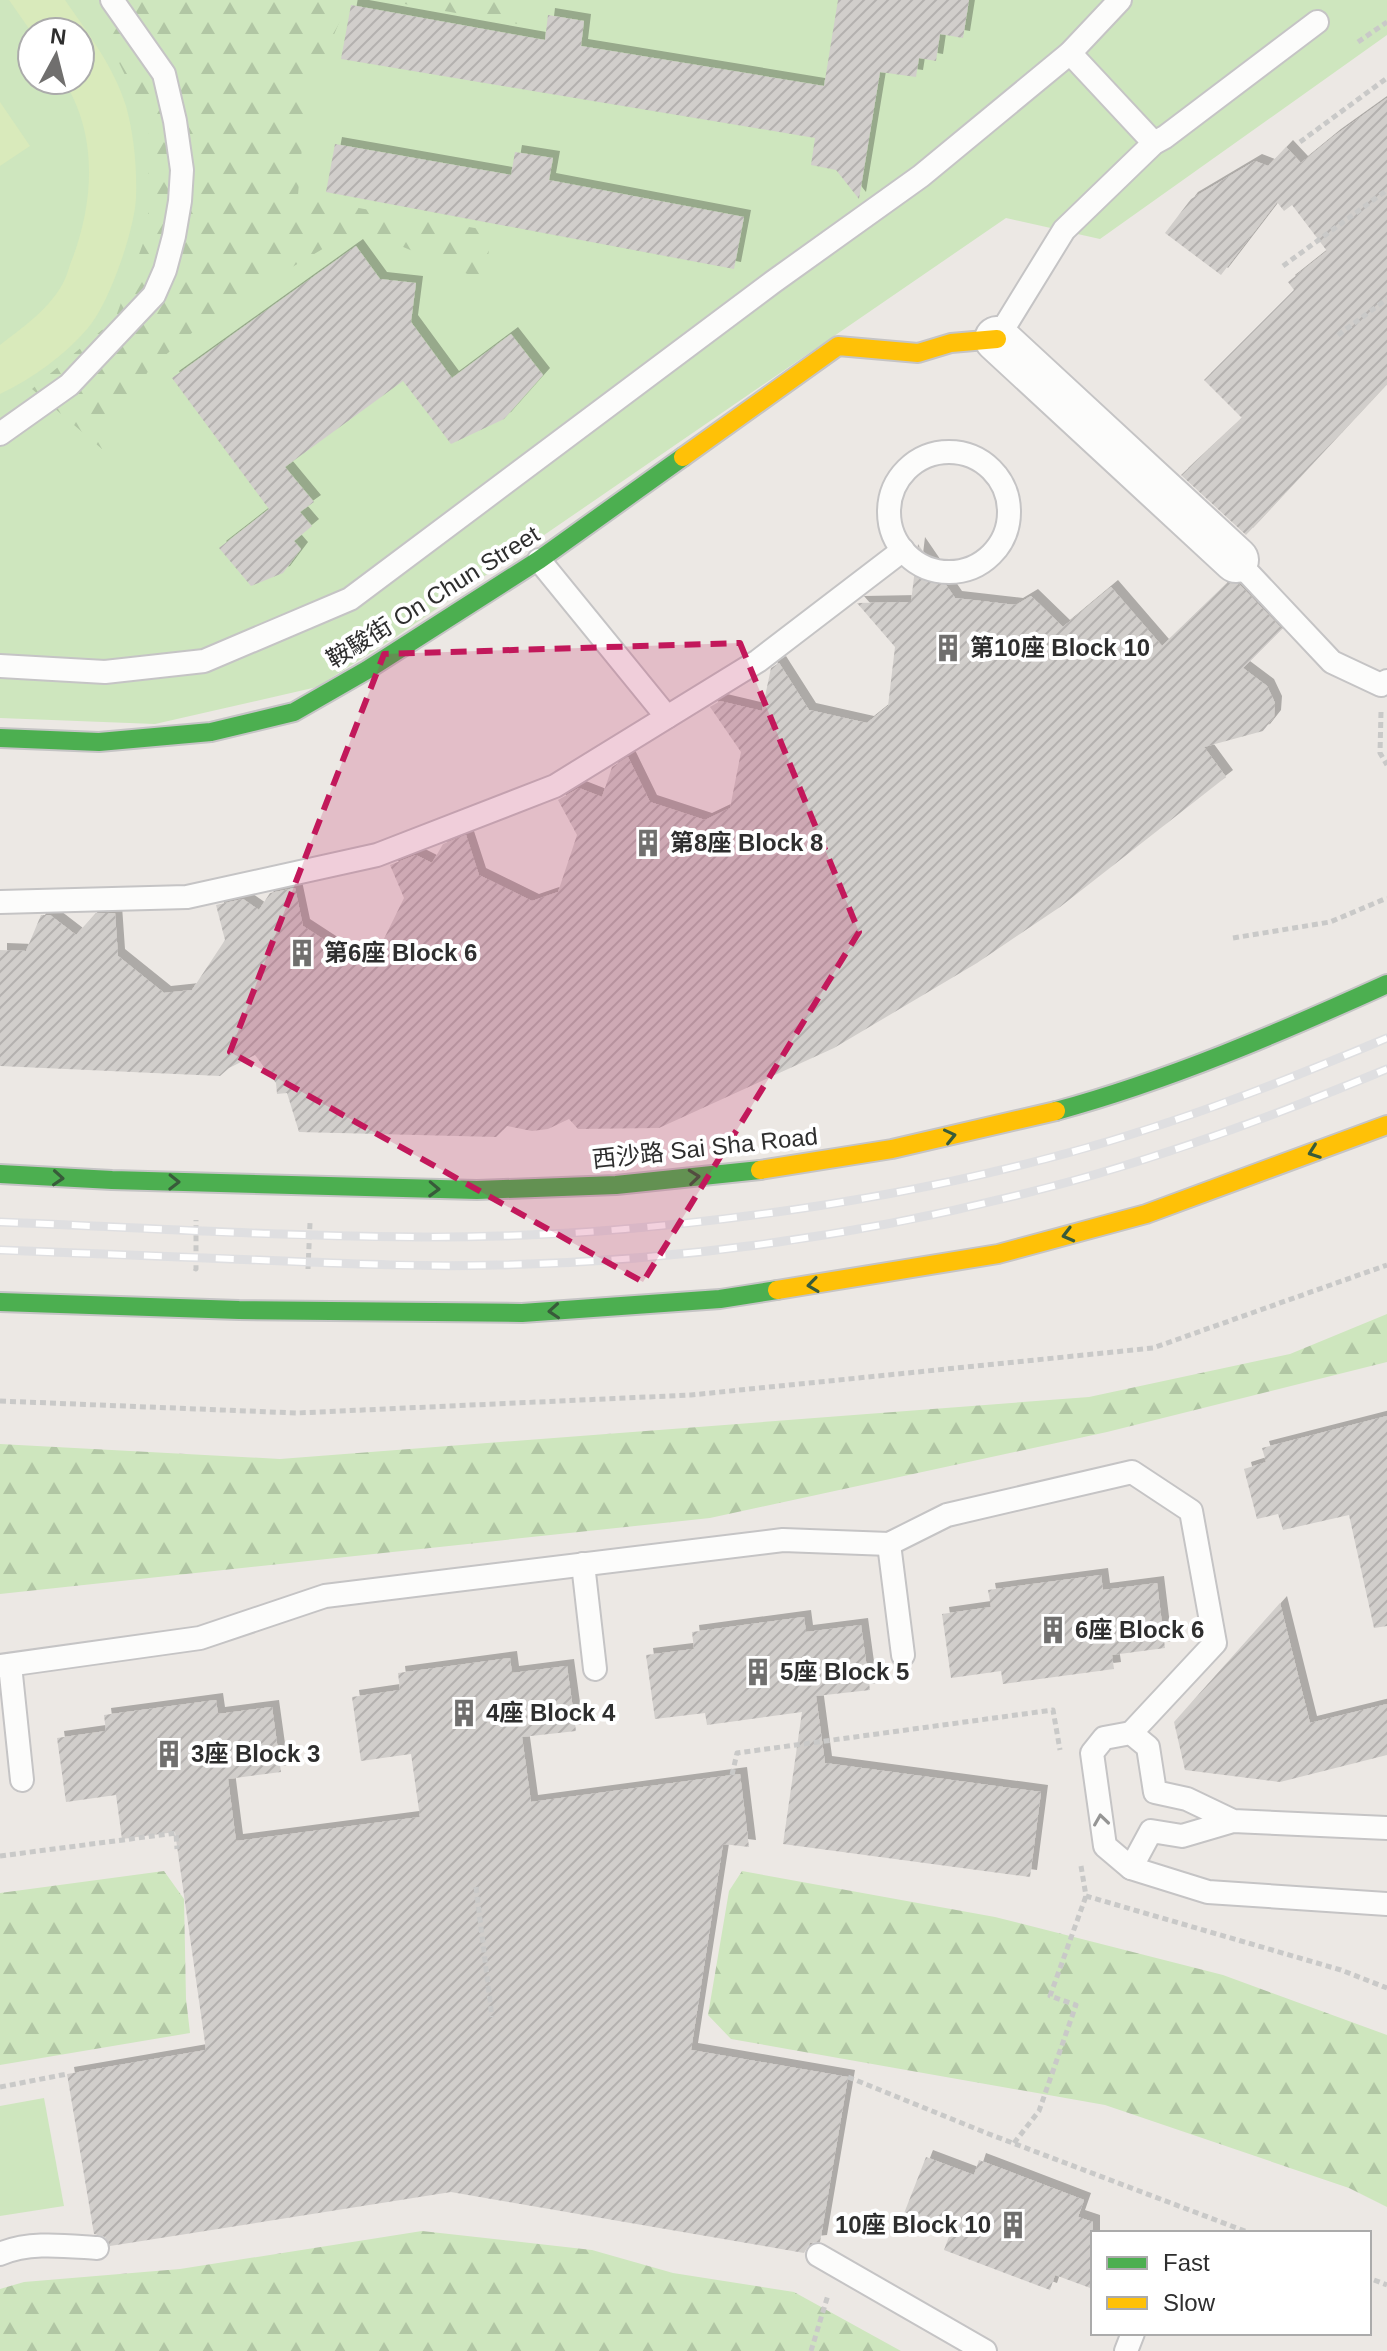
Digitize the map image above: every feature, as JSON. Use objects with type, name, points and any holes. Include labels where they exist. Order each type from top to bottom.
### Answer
[{"type":"main road","name":"鞍駿街 On Chun Street","points":[[0,738],[99,742],[211,732],[294,712],[367,670],[539,560],[838,346],[918,353],[951,343],[997,339]]},
{"type":"main road","name":"西沙路 Sai Sha Road","points":[[0,1174],[97,1181],[477,1190],[632,1183],[770,1168],[907,1146],[1030,1118],[1160,1079],[1291,1028],[1387,984]]},
{"type":"main road","points":[[0,1302],[239,1310],[522,1313],[720,1299],[998,1254],[1146,1214],[1387,1125]]},
{"type":"street","points":[[997,339],[1236,560]]},
{"type":"lane","points":[[0,434],[69,385],[154,295],[171,247],[180,201],[182,170],[164,74],[112,0]]},
{"type":"lane","points":[[0,666],[105,672],[204,661],[350,599],[760,291],[921,176],[1070,53],[1120,0]]},
{"type":"lane","points":[[997,339],[1064,230],[1154,143],[1317,22]]},
{"type":"lane","points":[[1070,53],[1154,143]]},
{"type":"lane","points":[[939,453],[959,453],[979,459],[995,473],[1005,489],[1009,507],[1008,527],[1001,544],[988,558],[972,568],[953,572],[934,570],[917,563],[903,550],[892,532],[889,512],[893,491],[903,473],[919,460],[939,453]]},
{"type":"lane","points":[[0,902],[187,897],[377,855],[555,786],[758,661],[903,550]]},
{"type":"lane","points":[[539,560],[667,717]]},
{"type":"lane","points":[[1236,560],[1332,662],[1381,685],[1387,681]]},
{"type":"lane","points":[[22,1780],[5,1666],[200,1638],[325,1596],[783,1540],[889,1544],[947,1515],[1132,1472],[1191,1511],[1215,1643],[1131,1733],[1104,1738],[1092,1753],[1105,1846],[1131,1868],[1208,1892],[1387,1904]]},
{"type":"lane","points":[[889,1544],[903,1655]]},
{"type":"lane","points":[[583,1564],[595,1669]]},
{"type":"lane","points":[[1131,1733],[1148,1747],[1155,1792],[1151,1831],[1131,1868]]},
{"type":"lane","points":[[1155,1792],[1187,1799],[1233,1821]]},
{"type":"lane","points":[[1151,1831],[1182,1836],[1233,1821],[1387,1828]]},
{"type":"lane","points":[[0,2254],[11,2249],[53,2245],[97,2248]]},
{"type":"lane","points":[[827,2260],[985,2351]]},
{"type":"path","points":[[1358,42],[1387,22]]},
{"type":"path","points":[[1300,142],[1387,78]]},
{"type":"path","points":[[1283,266],[1387,190]]},
{"type":"path","points":[[1338,335],[1387,299]]},
{"type":"path","points":[[1381,711],[1380,753],[1387,765]]},
{"type":"path","points":[[1233,938],[1330,922],[1387,898]]},
{"type":"path","points":[[180,1268],[196,1269],[196,1209]]},
{"type":"path","points":[[310,1218],[307,1271],[319,1270]]},
{"type":"path","points":[[0,1401],[297,1413],[691,1395],[1153,1348],[1387,1265]]},
{"type":"path","points":[[732,1775],[737,1753],[1053,1710],[1062,1756]]},
{"type":"path","points":[[0,1856],[176,1833],[177,1849]]},
{"type":"path","points":[[1014,2143],[1039,2111],[1076,2005],[1050,1996],[1086,1896],[1081,1865]]},
{"type":"path","points":[[476,1887],[492,2017]]},
{"type":"path","points":[[1086,1896],[1341,1970],[1387,1988]]},
{"type":"path","points":[[0,2087],[67,2074]]},
{"type":"path","points":[[848,2077],[1245,2231]]},
{"type":"path","points":[[811,2351],[827,2260]]},
{"type":"path","points":[[1374,2280],[1387,2285]]},
{"type":"highlighted area","points":[[740,643],[859,932],[643,1282],[230,1052],[384,654]]},
{"type":"green space","points":[[0,0],[1387,0],[1387,35],[1100,239],[1006,218],[397,636],[317,687],[155,724],[0,718]]},
{"type":"green space","points":[[9,0],[65,0],[76,16],[20,16]]},
{"type":"green space","points":[[142,0],[349,0],[306,99],[298,195],[492,231],[484,281],[358,228],[218,311],[150,368],[102,449],[32,389],[115,319],[148,230],[149,124],[101,26]]},
{"type":"green space","points":[[382,0],[527,0],[524,25]]},
{"type":"green space","points":[[96,45],[115,78],[129,117],[136,174],[135,211],[131,228],[120,266],[88,328],[58,357],[0,394],[0,345],[26,325],[56,294],[65,279],[80,235],[89,167],[87,144],[72,96],[96,96]]},
{"type":"green space","points":[[0,102],[30,146],[0,166]]},
{"type":"green space","points":[[1387,1314],[1387,1362],[1107,1432],[710,1518],[0,1594],[0,1444],[280,1459],[1089,1397],[1290,1354]]},
{"type":"green space","points":[[164,1871],[184,1899],[186,1999],[190,2033],[0,2065],[0,1893]]},
{"type":"green space","points":[[742,1871],[995,1917],[1223,1975],[1387,2035],[1387,2207],[1349,2188],[1105,2105],[731,2039],[708,2015],[729,1891]]},
{"type":"green space","points":[[44,2098],[64,2206],[0,2216],[0,2106]]},
{"type":"green space","points":[[422,2231],[592,2250],[673,2273],[794,2292],[901,2351],[0,2351],[0,2289],[24,2282],[180,2269]]},
{"type":"building","points":[[838,0],[969,0],[963,38],[940,34],[936,61],[919,58],[916,77],[880,72],[859,199],[836,170],[811,165],[815,138],[341,59],[351,5],[545,40],[548,15],[584,21],[581,46],[824,86]]},
{"type":"building","points":[[1387,98],[1387,384],[1246,535],[1181,475],[1242,418],[1204,380],[1294,290],[1288,282],[1327,251],[1292,205],[1284,211],[1277,202],[1221,275],[1165,233],[1191,199],[1255,161],[1268,166],[1286,147],[1301,163]]},
{"type":"building","points":[[335,144],[511,175],[515,152],[553,158],[549,180],[744,217],[734,269],[326,192]]},
{"type":"building","points":[[356,246],[380,279],[416,283],[411,322],[452,378],[511,334],[543,375],[504,419],[451,444],[403,381],[285,467],[314,502],[300,512],[312,526],[294,541],[301,549],[283,573],[251,586],[219,548],[269,509],[172,378]]},
{"type":"building","points":[[918,544],[955,598],[1016,605],[1031,596],[1063,627],[1111,587],[1162,646],[1227,583],[1239,584],[1282,629],[1243,668],[1267,686],[1275,703],[1274,717],[1263,731],[1204,747],[1226,777],[1060,907],[977,963],[834,1048],[659,1128],[578,1129],[569,1119],[548,1129],[532,1131],[507,1126],[496,1137],[299,1132],[287,1093],[277,1094],[276,1083],[255,1055],[220,1076],[0,1066],[0,950],[26,951],[41,915],[50,915],[76,935],[96,913],[115,913],[118,956],[164,993],[192,990],[225,940],[216,905],[243,899],[259,910],[270,893],[295,888],[303,926],[352,958],[377,953],[404,898],[390,865],[416,855],[432,863],[443,844],[466,835],[479,875],[532,901],[558,892],[577,835],[558,800],[579,788],[602,797],[612,767],[628,757],[650,802],[705,820],[730,808],[741,752],[710,707],[720,701],[762,711],[771,668],[779,663],[809,710],[867,723],[888,706],[895,647],[857,603],[911,602]]},
{"type":"building","points":[[1387,1416],[1387,1626],[1374,1628],[1349,1515],[1283,1530],[1278,1514],[1257,1519],[1244,1469],[1266,1462],[1262,1448]]},
{"type":"building","name":"6座 Block 6","points":[[1101,1575],[1103,1590],[1157,1583],[1165,1648],[1112,1655],[1114,1669],[1003,1684],[1001,1671],[951,1678],[942,1614],[991,1607],[988,1590]]},
{"type":"building","points":[[1280,1603],[1310,1723],[1387,1704],[1387,1755],[1280,1782],[1185,1770],[1174,1722]]},
{"type":"building","points":[[804,1617],[806,1632],[861,1625],[870,1690],[816,1696],[825,1763],[1041,1792],[1030,1877],[783,1844],[802,1712],[707,1725],[705,1713],[655,1719],[646,1655],[694,1649],[692,1632]]},
{"type":"building","points":[[510,1658],[512,1673],[567,1666],[576,1731],[522,1737],[531,1802],[740,1774],[749,1847],[723,1844],[691,2050],[848,2077],[820,2242],[810,2243],[804,2253],[451,2192],[110,2246],[105,2237],[94,2234],[67,2074],[206,2050],[175,1832],[122,1839],[116,1795],[66,1802],[57,1738],[106,1731],[104,1715],[216,1700],[218,1714],[272,1707],[281,1772],[228,1779],[236,1841],[420,1817],[411,1754],[361,1761],[352,1697],[400,1690],[398,1673]]},
{"type":"building","name":"10座 Block 10","points":[[926,2157],[974,2175],[979,2160],[1084,2200],[1078,2217],[1093,2222],[1091,2288],[1055,2275],[1050,2290],[944,2250],[950,2234],[903,2216]]},
{"type":"railway","points":[[0,1222],[313,1235],[470,1237],[625,1229],[784,1211],[889,1194],[1089,1147],[1218,1105],[1387,1038]]},
{"type":"railway","points":[[0,1250],[444,1266],[643,1257],[788,1241],[931,1215],[1072,1181],[1231,1130],[1387,1069]]},
{"type":"traffic: fast","points":[[0,738],[99,742],[211,732],[294,712],[367,670],[539,560],[683,457]]},
{"type":"traffic: fast","points":[[1056,1111],[1141,1085],[1224,1054],[1387,984]]},
{"type":"traffic: fast","points":[[0,1174],[477,1190],[616,1185],[760,1170]]},
{"type":"traffic: fast","points":[[0,1302],[239,1310],[522,1313],[720,1299],[777,1290]]},
{"type":"traffic: slow","points":[[683,457],[838,346],[918,353],[951,343],[997,339]]},
{"type":"traffic: slow","points":[[760,1170],[892,1149],[1056,1111]]},
{"type":"traffic: slow","points":[[777,1290],[998,1254],[1146,1214],[1387,1125]]},
{"type":"place","name":"第10座 Block 10","points":[[948,648]]},
{"type":"place","name":"第8座 Block 8","points":[[648,843]]},
{"type":"place","name":"第6座 Block 6","points":[[302,953]]},
{"type":"place","name":"6座 Block 6","points":[[1053,1630]]},
{"type":"place","name":"5座 Block 5","points":[[758,1672]]},
{"type":"place","name":"4座 Block 4","points":[[464,1713]]},
{"type":"place","name":"3座 Block 3","points":[[169,1754]]},
{"type":"place","name":"10座 Block 10","points":[[1013,2225]]}]
